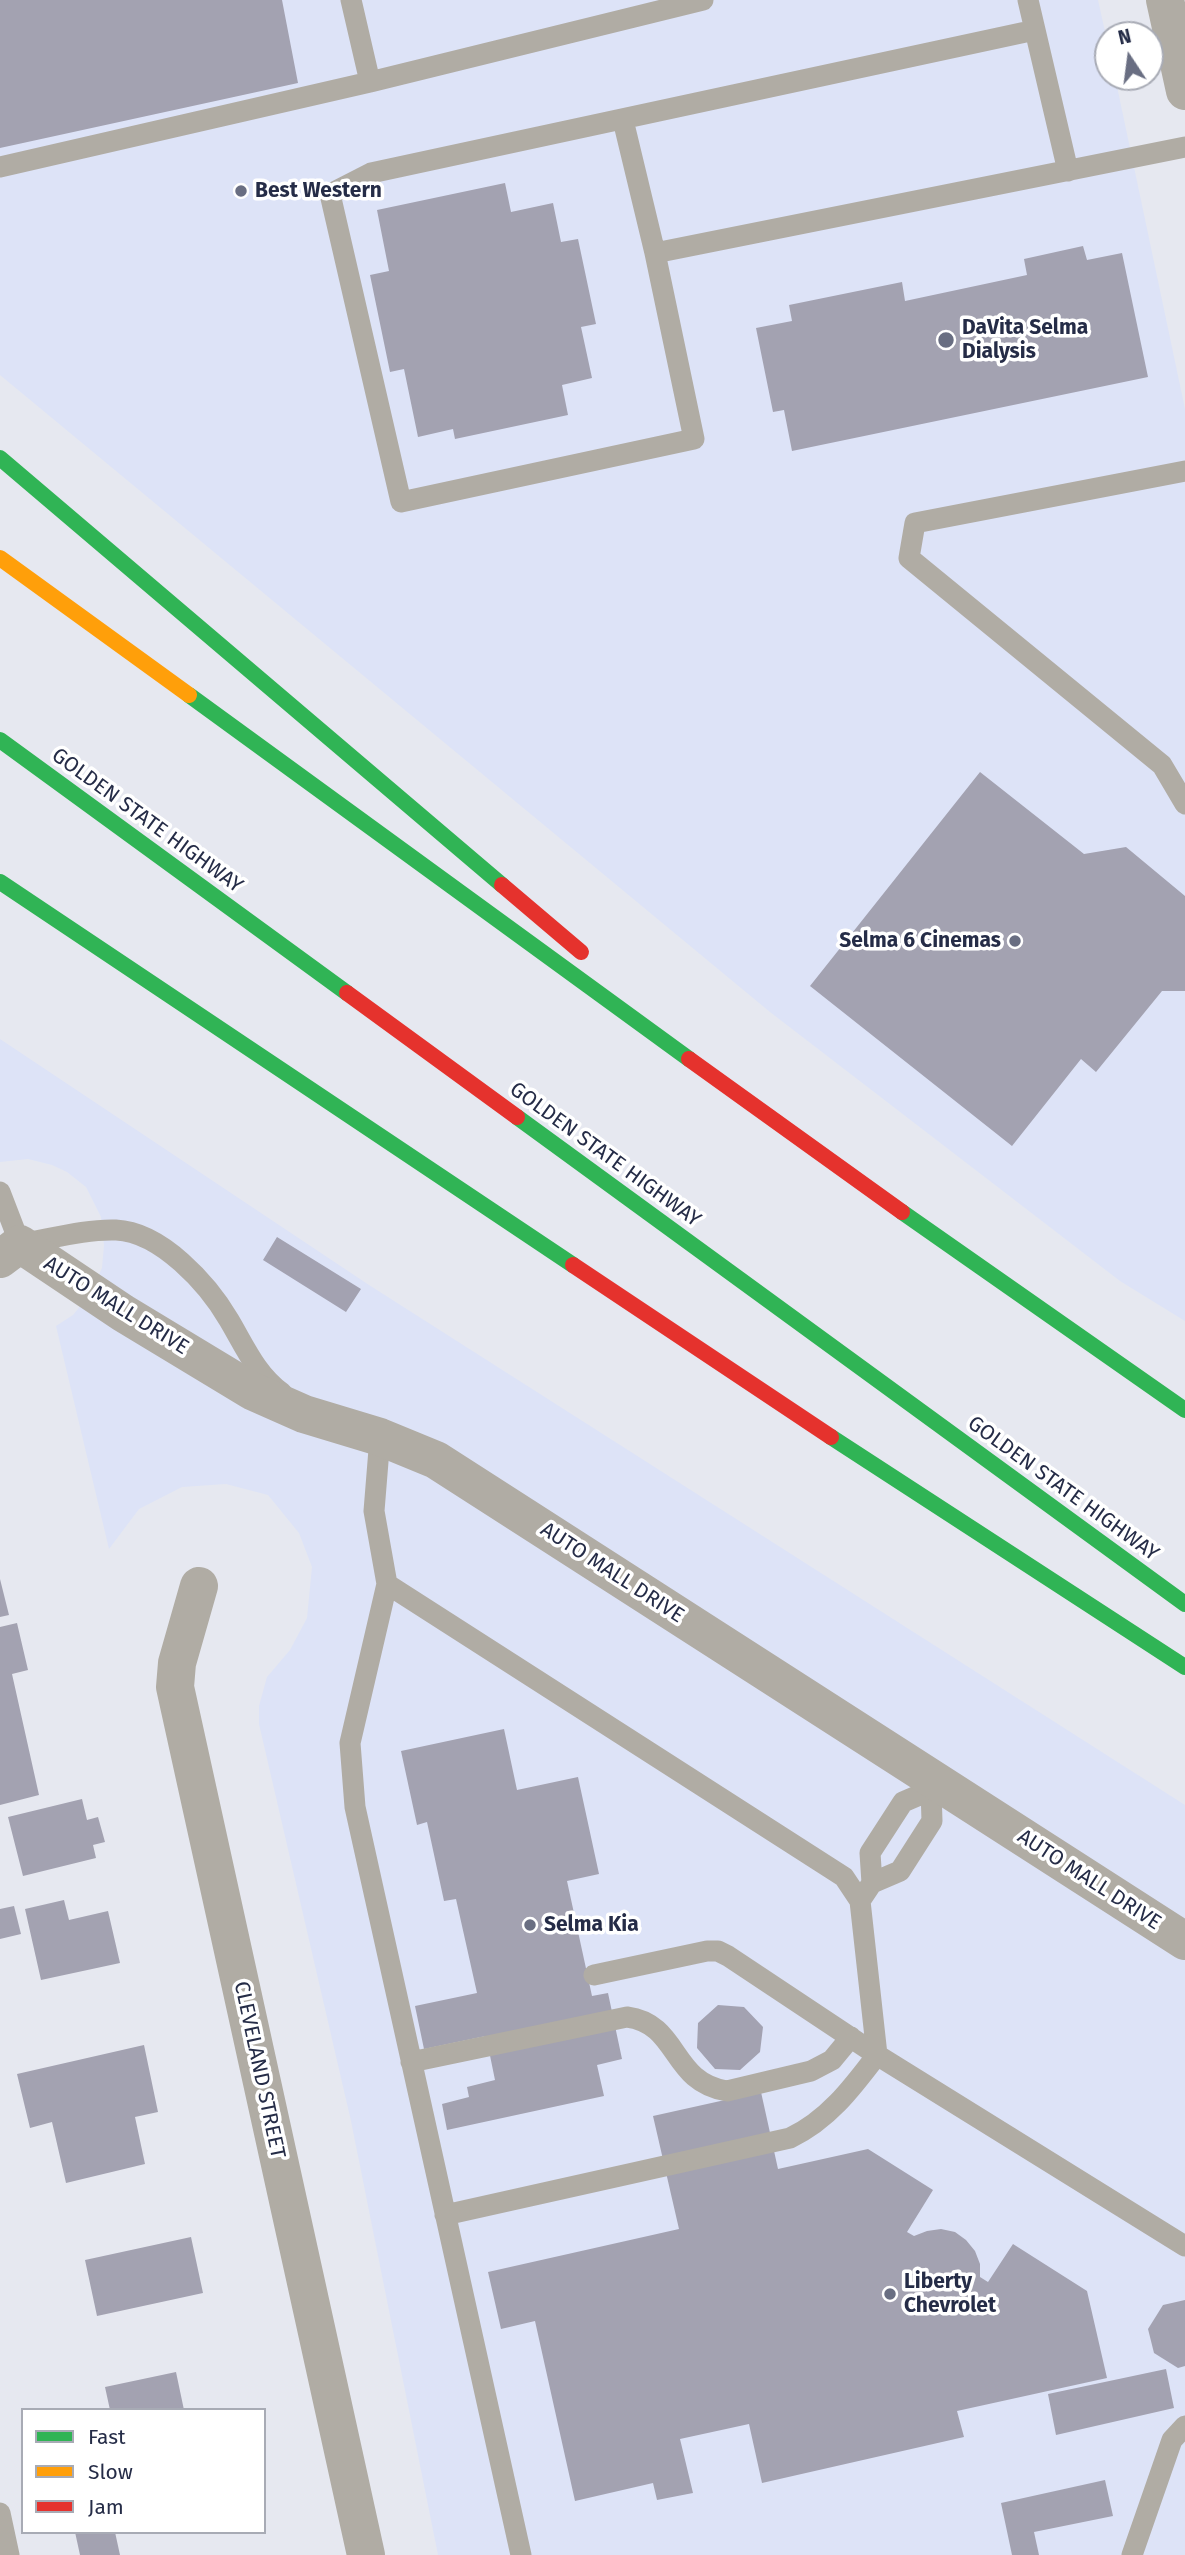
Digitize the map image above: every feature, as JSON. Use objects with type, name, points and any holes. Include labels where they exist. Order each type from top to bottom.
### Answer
[{"type":"highway","points":[[0,458],[593,962]]},
{"type":"highway","points":[[0,558],[815,1151],[1185,1410]]},
{"type":"highway","name":"GOLDEN STATE HIGHWAY","points":[[0,740],[1185,1604]]},
{"type":"highway","points":[[0,882],[886,1474],[1185,1667]]},
{"type":"highway","points":[[646,1007],[815,1151]]},
{"type":"street","points":[[1165,0],[1185,92]]},
{"type":"street","name":"AUTO MALL DRIVE","points":[[10,1252],[123,1313],[253,1391],[318,1419],[380,1437],[436,1460],[933,1786],[1185,1941]]},
{"type":"street","name":"CLEVELAND STREET","points":[[199,1586],[177,1663],[177,1698],[366,2555]]},
{"type":"lane","points":[[352,0],[370,82]]},
{"type":"lane","points":[[0,167],[370,82],[703,0]]},
{"type":"lane","points":[[1028,0],[1068,171]]},
{"type":"lane","points":[[623,120],[655,253],[694,439],[401,502],[330,194],[371,173],[1035,30]]},
{"type":"lane","points":[[655,253],[1185,147]]},
{"type":"lane","points":[[1185,471],[915,523],[909,558],[1162,765],[1185,804]]},
{"type":"lane","points":[[0,1192],[10,1252],[96,1231],[112,1230],[135,1233],[176,1258],[213,1295],[262,1375],[318,1419]]},
{"type":"lane","points":[[380,1437],[374,1511],[387,1584],[350,1743],[351,1779],[521,2555]]},
{"type":"lane","points":[[387,1584],[844,1877],[853,1887],[866,1892]]},
{"type":"lane","points":[[445,2215],[790,2138],[815,2123],[852,2088],[877,2055],[866,1892],[870,1853],[903,1802],[933,1786],[932,1821],[900,1871],[866,1892]]},
{"type":"lane","points":[[594,1975],[697,1952],[718,1951],[877,2055],[1185,2246]]},
{"type":"lane","points":[[411,2062],[627,2017],[646,2022],[656,2029],[698,2081],[727,2091],[811,2071],[832,2060],[851,2037]]},
{"type":"lane","points":[[1132,2555],[1172,2441],[1185,2426]]},
{"type":"lane","points":[[0,2513],[9,2555]]},
{"type":"shaded area","points":[[0,0],[1098,0],[1103,21],[1094,21],[1094,91],[1118,91],[1185,409],[1185,1321],[1120,1281],[770,1012],[0,375]]},
{"type":"shaded area","points":[[0,1039],[369,1285],[1185,1805],[1185,2555],[438,2555],[351,2121],[259,1724],[259,1706],[267,1677],[290,1650],[307,1618],[312,1567],[299,1533],[268,1495],[226,1484],[182,1487],[139,1509],[109,1549],[56,1326],[73,1315],[90,1294],[102,1268],[104,1245],[101,1217],[86,1187],[67,1172],[28,1159],[0,1162]]},
{"type":"building","points":[[0,0],[282,0],[298,83],[0,148]]},
{"type":"building","points":[[505,183],[511,212],[553,203],[561,242],[578,239],[596,324],[581,327],[592,378],[562,385],[568,415],[455,439],[453,429],[418,437],[404,369],[390,372],[370,275],[389,271],[377,210]]},
{"type":"building","points":[[1083,246],[1087,260],[1122,253],[1148,377],[792,451],[784,410],[773,412],[756,328],[792,321],[789,305],[902,282],[905,301],[1027,275],[1024,259]]},
{"type":"building","name":"Selma 6 Cinemas","points":[[980,772],[1084,854],[1126,847],[1185,896],[1185,991],[1162,991],[1096,1072],[1081,1059],[1012,1146],[810,986]]},
{"type":"building","points":[[277,1237],[361,1289],[346,1312],[263,1260]]},
{"type":"building","points":[[0,1579],[9,1615],[0,1617]]},
{"type":"building","points":[[17,1623],[28,1670],[12,1674],[39,1795],[0,1805],[0,1627]]},
{"type":"building","points":[[504,1729],[517,1790],[578,1777],[599,1874],[567,1881],[592,1996],[608,1993],[622,2059],[597,2065],[604,2096],[447,2130],[442,2104],[469,2097],[467,2087],[495,2080],[486,2036],[424,2049],[415,2006],[477,1993],[456,1899],[444,1901],[427,1822],[417,1825],[401,1751]]},
{"type":"building","points":[[82,1799],[87,1820],[98,1817],[105,1842],[93,1845],[96,1858],[23,1876],[8,1817]]},
{"type":"building","points":[[64,1900],[69,1920],[108,1911],[120,1963],[41,1980],[25,1909]]},
{"type":"building","points":[[14,1906],[21,1934],[0,1939],[0,1909]]},
{"type":"building","points":[[718,2005],[744,2007],[763,2027],[760,2052],[740,2070],[715,2069],[697,2048],[698,2023]]},
{"type":"building","points":[[144,2045],[158,2112],[135,2117],[145,2164],[66,2183],[52,2122],[30,2128],[17,2074]]},
{"type":"building","points":[[761,2092],[778,2169],[868,2149],[933,2190],[907,2232],[914,2236],[941,2229],[955,2232],[975,2251],[980,2264],[980,2277],[988,2282],[1013,2244],[1087,2291],[1107,2378],[957,2411],[964,2437],[762,2483],[749,2424],[680,2439],[693,2493],[657,2500],[653,2483],[575,2501],[535,2321],[501,2329],[488,2272],[679,2229],[653,2116]]},
{"type":"building","points":[[191,2237],[203,2293],[97,2316],[85,2260]]},
{"type":"building","points":[[1185,2300],[1185,2366],[1178,2368],[1154,2353],[1148,2329],[1163,2305]]},
{"type":"building","points":[[1166,2369],[1174,2408],[1056,2435],[1048,2394]]},
{"type":"building","points":[[176,2372],[184,2408],[110,2408],[105,2387]]},
{"type":"building","points":[[1105,2480],[1113,2516],[1034,2532],[1039,2555],[1012,2555],[1001,2503]]},
{"type":"building","points":[[75,2534],[115,2534],[120,2555],[80,2555]]},
{"type":"traffic: fast","points":[[0,458],[502,885]]},
{"type":"traffic: fast","points":[[189,695],[689,1059]]},
{"type":"traffic: fast","points":[[0,740],[347,993]]},
{"type":"traffic: fast","points":[[0,882],[573,1265]]},
{"type":"traffic: fast","points":[[517,1117],[1185,1604]]},
{"type":"traffic: fast","points":[[902,1212],[1185,1410]]},
{"type":"traffic: fast","points":[[831,1437],[1185,1667]]},
{"type":"traffic: slow","points":[[0,558],[189,695]]},
{"type":"traffic: jam","points":[[502,885],[581,952]]},
{"type":"traffic: jam","points":[[347,993],[517,1117]]},
{"type":"traffic: jam","points":[[689,1059],[902,1212]]},
{"type":"traffic: jam","points":[[573,1265],[831,1437]]},
{"type":"place","name":"Best Western","points":[[241,191]]},
{"type":"place","name":"DaVita Selma Dialysis","points":[[946,340]]},
{"type":"place","name":"Selma 6 Cinemas","points":[[1015,941]]},
{"type":"place","name":"Selma Kia","points":[[530,1925]]},
{"type":"place","name":"Liberty Chevrolet","points":[[890,2294]]}]
